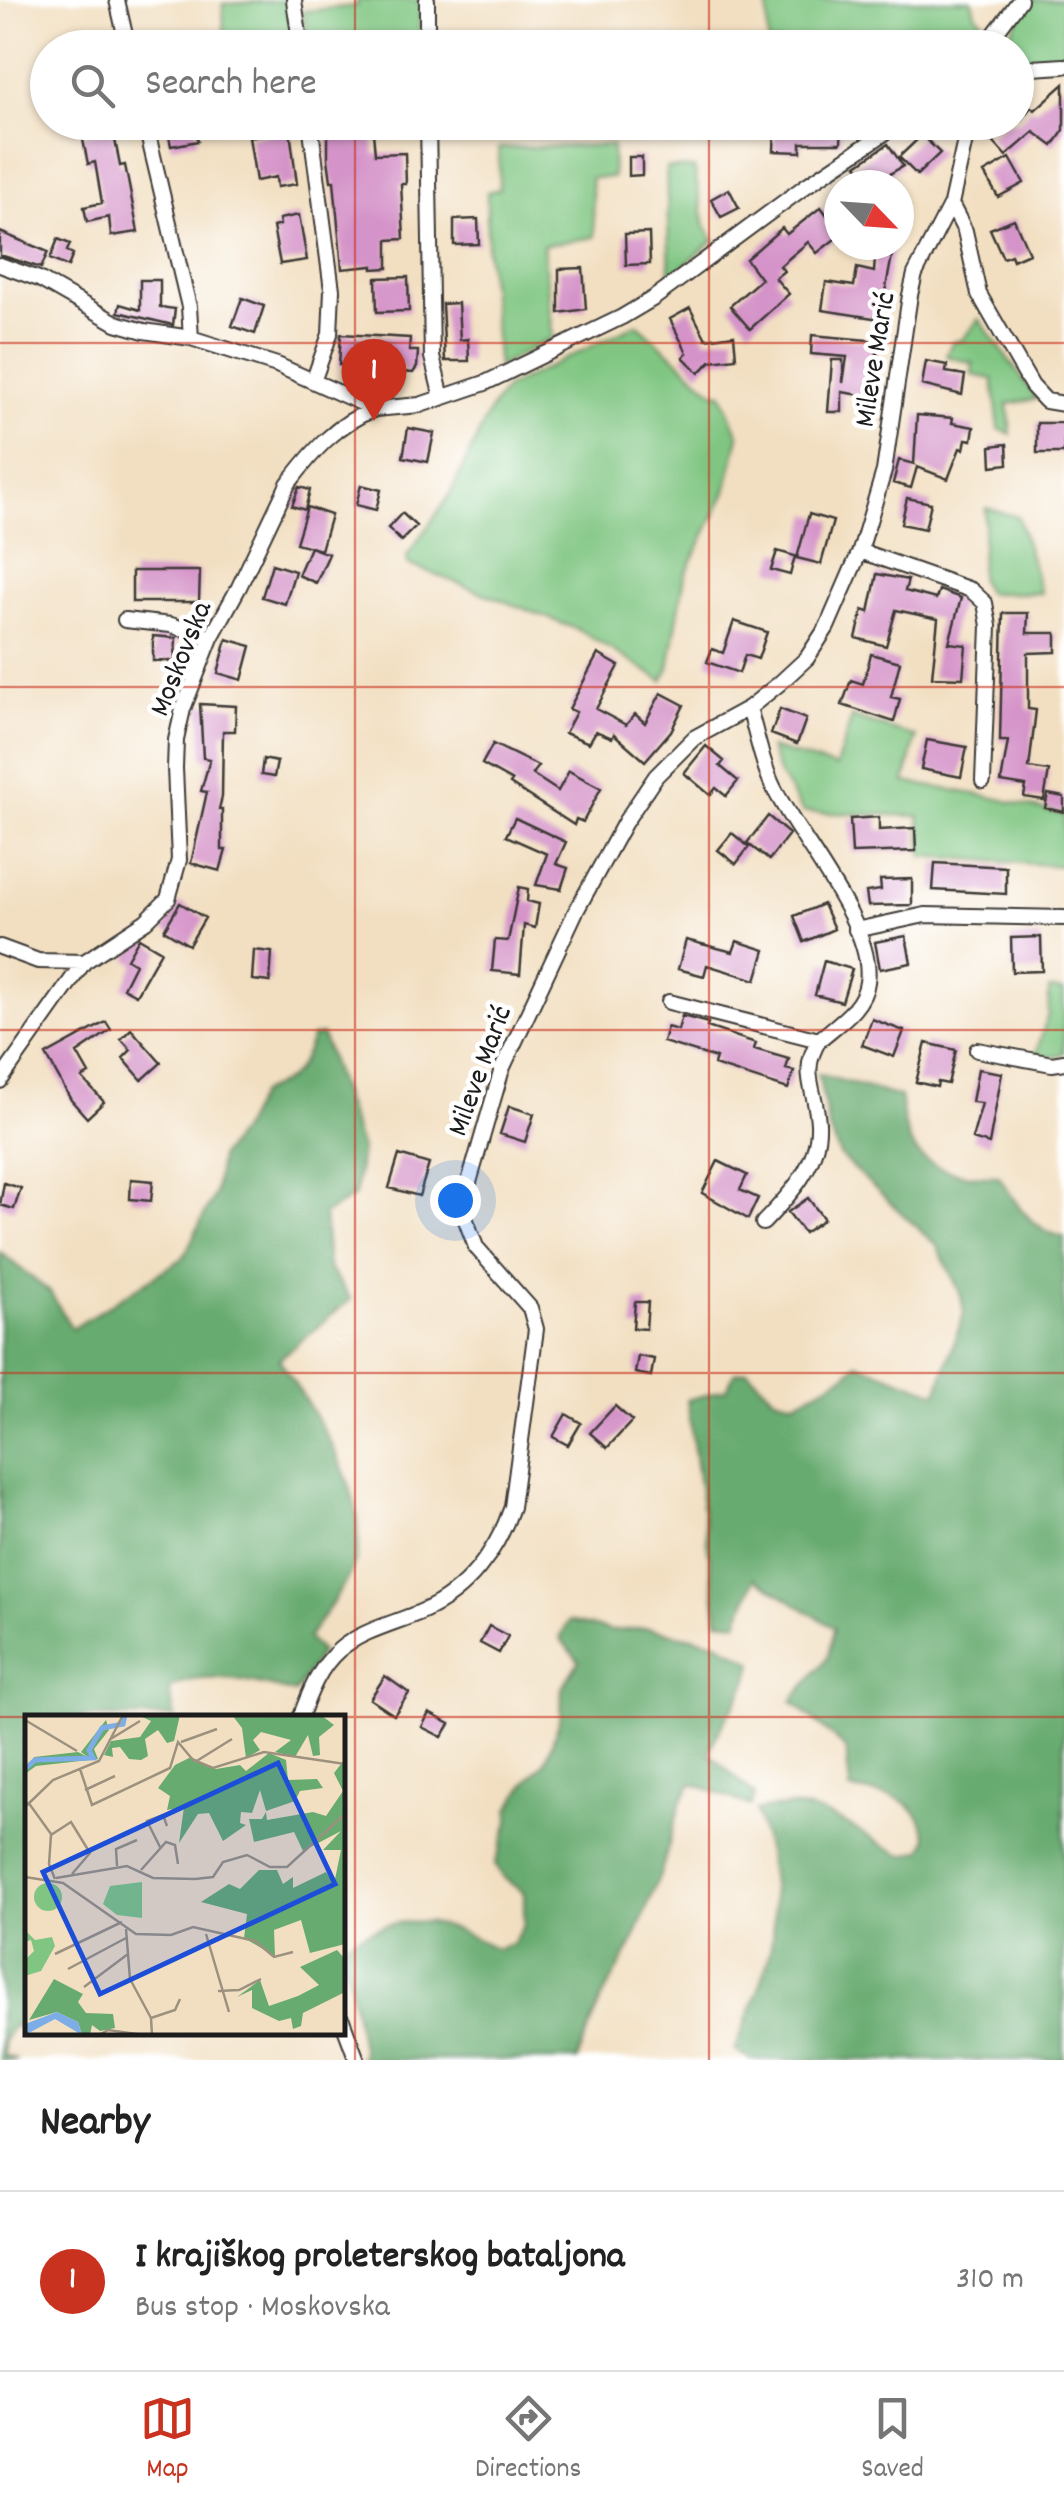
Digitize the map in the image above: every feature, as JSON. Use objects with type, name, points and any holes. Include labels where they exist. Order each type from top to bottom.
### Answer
[{"type":"street","points":[[117,0],[124,30]]},
{"type":"street","points":[[294,0],[298,30]]},
{"type":"street","points":[[427,0],[428,30]]},
{"type":"street","points":[[998,30],[1020,0]]},
{"type":"street","points":[[1034,68],[1064,66]]},
{"type":"street","points":[[149,140],[189,307],[191,338]]},
{"type":"street","points":[[312,140],[332,309],[327,344],[314,379]]},
{"type":"street","points":[[428,140],[432,357],[442,398]]},
{"type":"street","points":[[0,265],[39,279],[116,322],[144,332],[191,338],[314,379],[375,409],[420,405],[530,363],[638,308],[874,140]]},
{"type":"street","name":"Mileve Marić","points":[[301,1715],[314,1683],[338,1650],[447,1598],[482,1564],[505,1527],[512,1507],[536,1329],[530,1308],[476,1247],[463,1206],[502,1070],[575,913],[625,822],[656,776],[710,726],[748,708],[807,658],[827,627],[860,552],[884,471],[915,274],[951,204],[966,140]]},
{"type":"street","points":[[951,204],[965,230],[980,294],[1032,386],[1046,400],[1064,404]]},
{"type":"street","points":[[338,393],[344,407],[343,424]]},
{"type":"street","name":"Moskovska","points":[[0,1080],[84,962],[154,914],[173,889],[179,860],[176,740],[210,638],[288,484],[303,463],[343,424],[375,409]]},
{"type":"street","points":[[860,552],[970,590],[985,603],[990,626],[983,781]]},
{"type":"street","points":[[124,620],[170,625],[210,638]]},
{"type":"street","points":[[748,708],[770,779],[828,872],[856,930],[867,966],[866,987],[851,1012],[819,1040],[809,1060],[818,1126],[814,1151],[793,1192],[763,1224]]},
{"type":"street","points":[[856,930],[925,915],[1064,918]]},
{"type":"street","points":[[0,947],[38,961],[84,962]]},
{"type":"street","points":[[668,1002],[819,1040]]},
{"type":"street","points":[[978,1050],[1052,1064],[1064,1062]]},
{"type":"street","points":[[345,2028],[357,2060]]},
{"type":"green space","points":[[289,0],[293,30],[224,30],[223,4]]},
{"type":"green space","points":[[357,0],[420,0],[420,30],[306,30],[303,11],[357,6]]},
{"type":"green space","points":[[768,0],[972,0],[975,13],[985,24],[981,30],[768,30]]},
{"type":"green space","points":[[1032,0],[1064,0],[1064,57],[1034,58],[1034,30],[1012,30]]},
{"type":"green space","points":[[612,145],[613,177],[591,178],[595,237],[543,245],[553,337],[498,367],[487,253],[487,192],[499,189],[499,148]]},
{"type":"green space","points":[[666,168],[694,168],[705,226],[714,240],[670,277]]},
{"type":"green space","points":[[979,319],[1037,399],[1008,404],[1011,434],[999,429],[993,379],[972,375],[973,363],[946,356],[952,342],[962,340]]},
{"type":"green space","points":[[637,324],[714,392],[722,393],[739,436],[726,492],[685,575],[669,668],[663,681],[579,630],[408,564],[407,556],[450,495],[490,410],[506,388]]},
{"type":"green space","points":[[986,508],[1018,517],[1041,593],[987,593],[979,578]]},
{"type":"green space","points":[[852,717],[916,737],[905,782],[1064,815],[1064,866],[923,856],[919,816],[803,812],[778,773],[770,748],[836,767]]},
{"type":"green space","points":[[1049,989],[1064,991],[1064,1053],[1054,1057],[1036,1054],[1048,1014]]},
{"type":"green space","points":[[322,1035],[361,1149],[355,1196],[324,1214],[328,1267],[351,1299],[279,1359],[322,1428],[347,1480],[359,1533],[356,1559],[307,1638],[321,1652],[295,1693],[213,1678],[182,1683],[169,1690],[175,1715],[25,1715],[25,2028],[13,2026],[3,2041],[4,2055],[17,2060],[0,2060],[0,1252],[50,1292],[72,1329],[183,1258],[215,1193],[220,1156],[241,1130],[260,1093],[281,1084],[299,1066],[312,1037]]},
{"type":"green space","points":[[818,1074],[900,1097],[908,1137],[923,1158],[946,1170],[999,1176],[1034,1222],[1064,1237],[1064,2060],[751,2060],[735,2050],[765,1972],[772,1941],[770,1866],[756,1811],[798,1807],[816,1811],[903,1855],[922,1850],[928,1839],[917,1813],[909,1805],[890,1796],[850,1790],[846,1749],[792,1701],[828,1657],[834,1628],[755,1578],[738,1622],[718,1620],[687,1400],[727,1389],[734,1373],[747,1370],[774,1397],[795,1402],[847,1374],[857,1363],[937,1393],[964,1313],[961,1295],[937,1246],[840,1156],[829,1128]]},
{"type":"green space","points":[[569,1621],[612,1631],[648,1628],[717,1642],[753,1662],[745,1686],[709,1753],[755,1795],[751,1806],[692,1783],[681,1802],[661,1872],[631,1947],[601,2000],[577,2060],[359,2060],[362,2053],[345,1960],[346,1942],[387,1925],[422,1922],[457,1931],[497,1949],[512,1944],[524,1925],[524,1893],[505,1879],[495,1865],[509,1822],[509,1809],[546,1760],[561,1717],[562,1688],[579,1661],[560,1639]]},
{"type":"building","points":[[1064,84],[1064,130],[1053,146],[1034,132],[1035,110]]},
{"type":"building","points":[[83,140],[115,140],[120,166],[125,165],[138,232],[111,236],[109,217],[87,222],[84,207],[102,203],[95,162],[88,164]]},
{"type":"building","points":[[170,140],[198,141],[171,146]]},
{"type":"building","points":[[249,140],[291,140],[297,184],[277,187],[276,177],[256,181]]},
{"type":"building","points":[[328,140],[374,140],[375,154],[405,153],[406,184],[401,184],[404,239],[388,240],[388,268],[342,269],[334,181]]},
{"type":"building","points":[[774,140],[841,140],[801,143],[801,152],[774,151]]},
{"type":"building","points":[[917,140],[927,140],[940,153],[917,175],[899,157]]},
{"type":"building","points":[[992,140],[1025,140],[1006,156]]},
{"type":"building","points":[[888,144],[903,166],[896,170],[860,170],[857,165]]},
{"type":"building","points":[[629,157],[642,157],[642,175],[629,176]]},
{"type":"building","points":[[1010,158],[1024,183],[998,197],[984,173]]},
{"type":"building","points":[[729,189],[739,208],[721,217],[711,199]]},
{"type":"building","points":[[821,207],[824,211],[824,248],[817,253],[808,242],[780,266],[784,271],[775,278],[789,294],[750,329],[730,306],[761,279],[746,259],[782,228],[787,234]]},
{"type":"building","points":[[299,215],[307,260],[280,264],[273,227],[280,225],[279,219]]},
{"type":"building","points":[[478,219],[479,244],[454,245],[454,220]]},
{"type":"building","points":[[1014,219],[1029,253],[1013,260],[1011,255],[1003,258],[990,229]]},
{"type":"building","points":[[0,232],[48,252],[41,268],[0,255]]},
{"type":"building","points":[[649,233],[650,264],[626,265],[625,234]]},
{"type":"building","points":[[58,239],[70,244],[67,251],[73,254],[68,267],[50,259]]},
{"type":"building","points":[[875,260],[891,260],[880,319],[822,310],[826,282],[854,286],[857,268],[874,272]]},
{"type":"building","points":[[583,268],[586,309],[559,313],[559,269]]},
{"type":"building","points":[[408,277],[409,311],[377,312],[376,278]]},
{"type":"building","points":[[140,280],[160,280],[160,307],[175,309],[173,325],[118,312],[120,304],[140,310]]},
{"type":"building","points":[[242,298],[264,306],[255,334],[232,326]]},
{"type":"building","points":[[458,303],[460,340],[468,339],[469,361],[445,361],[442,304]]},
{"type":"building","points":[[690,308],[706,339],[734,335],[736,358],[711,361],[699,373],[683,357],[687,353],[670,319]]},
{"type":"building","points":[[341,334],[410,338],[409,351],[418,351],[417,367],[413,373],[402,372],[402,366],[339,365]]},
{"type":"building","points":[[812,335],[878,341],[873,397],[842,392],[842,412],[828,412],[832,360],[843,360],[843,383],[847,357],[811,354]]},
{"type":"building","points":[[926,361],[947,365],[946,372],[965,375],[962,395],[922,385]]},
{"type":"building","points":[[917,415],[953,418],[952,423],[974,427],[972,440],[966,439],[964,449],[960,448],[948,479],[917,467],[911,488],[893,483],[899,460],[914,464]]},
{"type":"building","points":[[1037,423],[1064,423],[1064,453],[1037,453]]},
{"type":"building","points":[[408,428],[434,433],[428,462],[403,457]]},
{"type":"building","points":[[1007,444],[1008,464],[992,466],[991,446]]},
{"type":"building","points":[[361,485],[381,490],[376,510],[356,505]]},
{"type":"building","points":[[299,487],[310,490],[305,510],[292,506]]},
{"type":"building","points":[[907,498],[931,503],[925,529],[901,524]]},
{"type":"building","points":[[307,507],[331,515],[321,550],[296,543]]},
{"type":"building","points":[[402,513],[416,526],[401,541],[388,528]]},
{"type":"building","points":[[809,514],[833,521],[821,564],[797,558]]},
{"type":"building","points":[[310,547],[329,554],[316,583],[298,575]]},
{"type":"building","points":[[777,551],[795,556],[790,575],[771,570]]},
{"type":"building","points":[[272,564],[295,571],[285,604],[262,597]]},
{"type":"building","points":[[132,571],[200,571],[199,602],[132,602]]},
{"type":"building","points":[[877,574],[908,580],[905,591],[936,599],[939,590],[961,598],[949,643],[966,645],[963,678],[932,677],[938,619],[896,610],[886,646],[856,638],[863,610],[869,612]]},
{"type":"building","points":[[1003,613],[1028,613],[1027,633],[1056,633],[1056,652],[1028,653],[1028,709],[1036,710],[1029,768],[1049,771],[1044,800],[1024,797],[1026,786],[1001,782],[1008,741],[1000,741]]},
{"type":"building","points":[[734,621],[767,632],[758,659],[745,655],[739,673],[707,662],[712,649],[723,653]]},
{"type":"building","points":[[153,636],[176,638],[175,661],[153,661]]},
{"type":"building","points":[[227,639],[251,646],[242,680],[218,673]]},
{"type":"building","points":[[598,654],[619,666],[596,709],[626,725],[635,714],[645,723],[661,693],[684,705],[671,731],[645,761],[614,734],[612,738],[596,731],[589,743],[565,733],[576,712],[569,709]]},
{"type":"building","points":[[871,654],[900,662],[891,697],[900,699],[894,722],[842,705],[851,680],[863,684]]},
{"type":"building","points":[[200,704],[236,706],[235,731],[223,731],[219,809],[222,850],[226,850],[220,871],[191,863],[207,792],[201,791],[210,759],[203,758]]},
{"type":"building","points":[[780,709],[806,719],[797,744],[771,734]]},
{"type":"building","points":[[927,740],[967,747],[961,777],[921,769]]},
{"type":"building","points":[[493,744],[538,766],[532,774],[558,791],[569,771],[601,788],[583,822],[576,819],[574,825],[482,764]]},
{"type":"building","points":[[706,746],[724,761],[720,766],[738,781],[726,796],[716,788],[710,795],[684,773]]},
{"type":"building","points":[[263,759],[277,762],[274,777],[261,775]]},
{"type":"building","points":[[1048,794],[1064,797],[1064,812],[1045,808]]},
{"type":"building","points":[[768,816],[789,834],[769,860],[747,843]]},
{"type":"building","points":[[879,817],[879,830],[915,828],[916,851],[852,853],[850,819]]},
{"type":"building","points":[[515,818],[566,842],[556,864],[568,868],[561,889],[536,885],[547,854],[506,836]]},
{"type":"building","points":[[732,833],[749,847],[736,864],[718,850]]},
{"type":"building","points":[[935,863],[1006,867],[1006,894],[933,890]]},
{"type":"building","points":[[912,879],[912,905],[868,906],[866,892],[881,890],[880,880]]},
{"type":"building","points":[[519,887],[528,889],[527,901],[539,904],[535,928],[524,925],[520,974],[492,971],[495,940],[508,941]]},
{"type":"building","points":[[180,903],[205,918],[189,945],[164,930]]},
{"type":"building","points":[[823,904],[834,929],[804,942],[794,916]]},
{"type":"building","points":[[906,936],[911,963],[880,969],[875,942]]},
{"type":"building","points":[[1041,937],[1042,971],[1012,972],[1011,938]]},
{"type":"building","points":[[139,938],[161,951],[136,995],[123,988],[135,964],[127,959]]},
{"type":"building","points":[[686,940],[733,952],[737,941],[765,950],[756,980],[707,965],[704,976],[678,969]]},
{"type":"building","points":[[254,950],[272,952],[270,982],[252,980]]},
{"type":"building","points":[[824,961],[852,969],[842,1002],[815,995]]},
{"type":"building","points":[[682,1016],[756,1043],[754,1049],[789,1059],[786,1069],[794,1071],[788,1089],[714,1065],[716,1058],[663,1042],[667,1027],[678,1030]]},
{"type":"building","points":[[872,1019],[904,1031],[894,1057],[862,1045]]},
{"type":"building","points":[[106,1022],[111,1030],[77,1053],[89,1074],[82,1078],[104,1102],[87,1118],[71,1100],[46,1055]]},
{"type":"building","points":[[131,1029],[161,1063],[142,1080],[123,1058],[131,1050],[121,1039]]},
{"type":"building","points":[[926,1043],[956,1050],[948,1084],[938,1082],[937,1087],[916,1082]]},
{"type":"building","points":[[978,1069],[1002,1073],[989,1144],[972,1139],[982,1103],[972,1102]]},
{"type":"building","points":[[509,1106],[534,1114],[525,1142],[500,1134]]},
{"type":"building","points":[[399,1155],[429,1164],[419,1196],[389,1188]]},
{"type":"building","points":[[718,1161],[747,1175],[740,1190],[758,1198],[748,1219],[702,1193]]},
{"type":"building","points":[[131,1179],[153,1181],[151,1201],[130,1199]]},
{"type":"building","points":[[4,1183],[21,1188],[14,1209],[0,1205]]},
{"type":"building","points":[[808,1198],[824,1219],[804,1233],[788,1212]]},
{"type":"building","points":[[635,1302],[648,1302],[646,1329],[633,1328]]},
{"type":"building","points":[[638,1356],[654,1359],[651,1376],[635,1373]]},
{"type":"building","points":[[615,1406],[632,1421],[607,1448],[590,1433]]},
{"type":"building","points":[[566,1414],[581,1423],[568,1445],[553,1437]]},
{"type":"building","points":[[489,1626],[508,1636],[499,1653],[480,1643]]},
{"type":"building","points":[[385,1676],[409,1693],[394,1715],[370,1699]]},
{"type":"building","points":[[429,1713],[450,1724],[442,1737],[422,1727]]},
{"type":"place","name":"I krajiškog proleterskog bataljona","points":[[374,421]]}]
